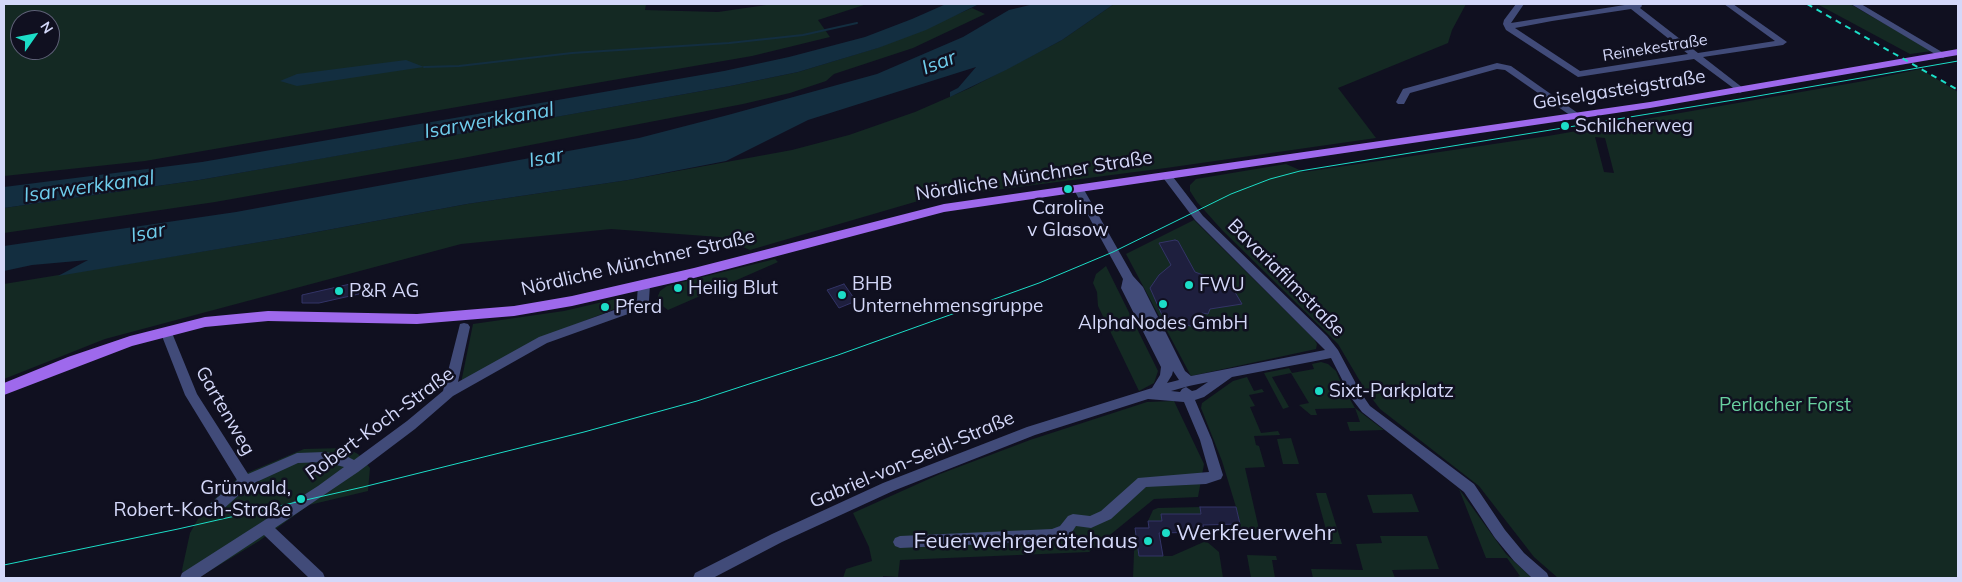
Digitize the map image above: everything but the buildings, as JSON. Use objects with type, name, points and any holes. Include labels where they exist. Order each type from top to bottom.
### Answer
[{"type":"main road","name":"Geiselgasteigstraße","points":[[1284,158],[1577,116],[1958,52]]},
{"type":"main road","name":"Nördliche Münchner Straße","points":[[4,389],[87,356],[166,331],[222,319],[268,316],[417,319],[514,311],[572,301],[751,259],[921,213],[1284,158]]},
{"type":"street","points":[[1520,4],[1508,20],[1509,28],[1514,25],[1552,18],[1636,5],[1696,56],[1740,90]]},
{"type":"street","name":"Reinekestraße","points":[[1509,28],[1578,74],[1783,42],[1728,4]]},
{"type":"street","points":[[1855,4],[1943,55]]},
{"type":"street","points":[[1401,102],[1406,91],[1497,66],[1508,68],[1577,116]]},
{"type":"street","name":"Bavariafilmstraße","points":[[1166,175],[1199,218],[1334,353],[1356,396],[1366,410],[1382,424],[1469,488],[1500,534],[1519,557],[1542,578]]},
{"type":"street","points":[[900,542],[1052,535],[1064,531],[1073,520],[1090,522],[1106,515],[1143,482],[1206,479],[1216,475],[1206,440],[1188,390],[1180,374],[1136,287],[1129,279],[1073,189]]},
{"type":"street","points":[[1129,279],[1127,288],[1167,367],[1166,375],[1151,392]]},
{"type":"street","name":"Robert-Koch-Straße","points":[[187,578],[266,528],[353,468],[411,425],[449,393],[544,340],[638,306],[643,301],[644,284]]},
{"type":"street","points":[[449,393],[464,327]]},
{"type":"street","name":"Gartenweg","points":[[166,331],[179,367],[199,410],[245,480]]},
{"type":"street","name":"Gabriel-von-Seidl-Straße","points":[[1151,392],[1188,390],[1211,378],[1334,353]]},
{"type":"street","name":"Gabriel-von-Seidl-Straße","points":[[700,578],[777,538],[943,464],[1031,431],[1171,386],[1200,394],[1210,389],[1229,374]]},
{"type":"street","name":"Gartenweg","points":[[215,508],[245,480],[297,458],[325,457],[346,461],[353,468]]},
{"type":"street","points":[[266,528],[318,578]]},
{"type":"green space","points":[[4,4],[646,4],[645,10],[718,12],[773,4],[867,4],[818,20],[830,37],[752,56],[145,161],[4,176]]},
{"type":"green space","points":[[1114,4],[1466,4],[1452,30],[1448,43],[1338,88],[1376,138],[1166,168],[925,199],[750,250],[719,237],[611,229],[461,244],[105,339],[4,379],[4,284],[284,238],[467,204],[628,180],[792,150],[849,135],[915,112],[970,88],[1062,40]]},
{"type":"green space","points":[[1817,4],[1850,4],[1932,51],[1910,54]]},
{"type":"green space","points":[[972,8],[985,14],[913,48],[834,74],[826,81],[790,93],[743,104],[463,158],[215,202],[4,233],[4,208],[199,180],[730,86],[798,72],[877,48]]},
{"type":"green space","name":"Perlacher Forst","points":[[1920,69],[1958,92],[1958,578],[1558,578],[1534,557],[1479,486],[1380,409],[1364,388],[1338,344],[1222,230],[1197,202],[1190,191],[1190,185],[1196,179],[1286,164],[1304,172],[1548,136],[1864,81]],"holes":[[[1595,137],[1605,138],[1614,173],[1604,172]]]},
{"type":"green space","points":[[1194,220],[1314,339],[1317,344],[1316,349],[1191,376],[1126,254]]},
{"type":"green space","points":[[775,259],[778,262],[668,310],[656,301],[660,291],[667,286]]},
{"type":"green space","points":[[1106,266],[1158,371],[1154,383],[1139,391],[1098,306],[1097,292],[1093,283],[1096,274]]},
{"type":"green space","points":[[624,297],[629,300],[627,304],[539,339],[461,383],[473,324],[564,311]]},
{"type":"green space","points":[[1321,362],[1328,364],[1336,371],[1355,408],[1315,409],[1317,415],[1311,415],[1299,405],[1309,403],[1291,373],[1272,377],[1289,407],[1283,409],[1264,373],[1289,368],[1292,373],[1314,369],[1312,364]]},
{"type":"green space","points":[[1247,377],[1254,391],[1262,389],[1264,392],[1249,395],[1255,406],[1250,407],[1261,433],[1278,431],[1280,435],[1254,436],[1265,467],[1245,468],[1261,538],[1243,538],[1222,461],[1201,408],[1202,403],[1233,381]]},
{"type":"green space","points":[[1174,401],[1204,464],[1198,497],[1154,499],[1089,552],[900,560],[898,577],[843,578],[846,569],[872,561],[869,547],[853,513],[940,474],[1030,440],[1147,402]]},
{"type":"green space","points":[[1355,408],[1384,430],[1350,431],[1347,422],[1360,422]]},
{"type":"green space","points":[[1291,438],[1299,464],[1283,464],[1277,439]]},
{"type":"green space","points":[[346,448],[358,454],[370,468],[368,491],[309,505],[259,541],[198,578],[185,578],[182,570],[190,533],[203,510],[229,485],[242,475],[304,449]]},
{"type":"green space","points":[[1459,489],[1506,554],[1532,578],[1515,578],[1520,576],[1507,558],[1486,558]]},
{"type":"green space","points":[[1316,493],[1326,493],[1342,544],[1330,544]]},
{"type":"green space","points":[[1412,494],[1419,512],[1373,513],[1367,495]]},
{"type":"green space","points":[[1200,507],[1201,514],[1162,514],[1162,521],[1148,521],[1153,510],[1158,508]]},
{"type":"green space","points":[[1135,528],[1139,556],[1172,556],[1206,541],[1219,552],[1223,578],[1133,578]]},
{"type":"green space","points":[[1380,536],[1427,536],[1439,569],[1392,570],[1395,578],[1313,578],[1311,569],[1363,570],[1356,544],[1382,543]]},
{"type":"green space","points":[[1247,555],[1276,556],[1277,560],[1272,560],[1275,578],[1251,578]]},
{"type":"water","name":"Isarwerkkanal","points":[[946,4],[979,4],[926,30],[878,48],[798,72],[730,86],[199,180],[4,208],[4,187],[202,162],[724,71],[789,57],[865,37]]},
{"type":"water","name":"Isar","points":[[1034,4],[1114,4],[1062,40],[950,97],[950,92],[958,88],[976,67],[808,120],[726,161],[628,180],[467,204],[284,238],[58,276],[88,260],[32,265],[4,271],[4,246],[236,212],[639,138],[728,115],[877,74],[963,37],[1009,10]]},
{"type":"water","points":[[406,60],[424,67],[297,86],[280,81],[297,74]]},
{"type":"waterway","points":[[424,67],[459,66],[572,53],[729,43],[803,35],[857,23]]},
{"type":"tram line","points":[[4,565],[178,529],[363,487],[584,432],[697,401],[838,355],[1039,283],[1113,252],[1231,194],[1270,179],[1300,171],[1752,97],[1958,61]]},
{"type":"railway","points":[[1807,4],[1958,90]]},
{"type":"place","name":"Schilcherweg","points":[[1565,126]]},
{"type":"place","name":"Caroline v Glasow","points":[[1068,189]]},
{"type":"place","name":"FWU","points":[[1189,285]]},
{"type":"place","name":"Heilig Blut","points":[[678,288]]},
{"type":"place","name":"P&R AG","points":[[339,291]]},
{"type":"place","name":"BHB Unternehmensgruppe","points":[[842,295]]},
{"type":"place","name":"AlphaNodes GmbH","points":[[1163,304]]},
{"type":"place","name":"Pferd","points":[[605,307]]},
{"type":"place","name":"Sixt-Parkplatz","points":[[1319,391]]},
{"type":"place","name":"Grünwald, Robert-Koch-Straße","points":[[301,499]]},
{"type":"place","name":"Werkfeuerwehr","points":[[1166,533]]},
{"type":"place","name":"Feuerwehrgerätehaus","points":[[1148,541]]}]
